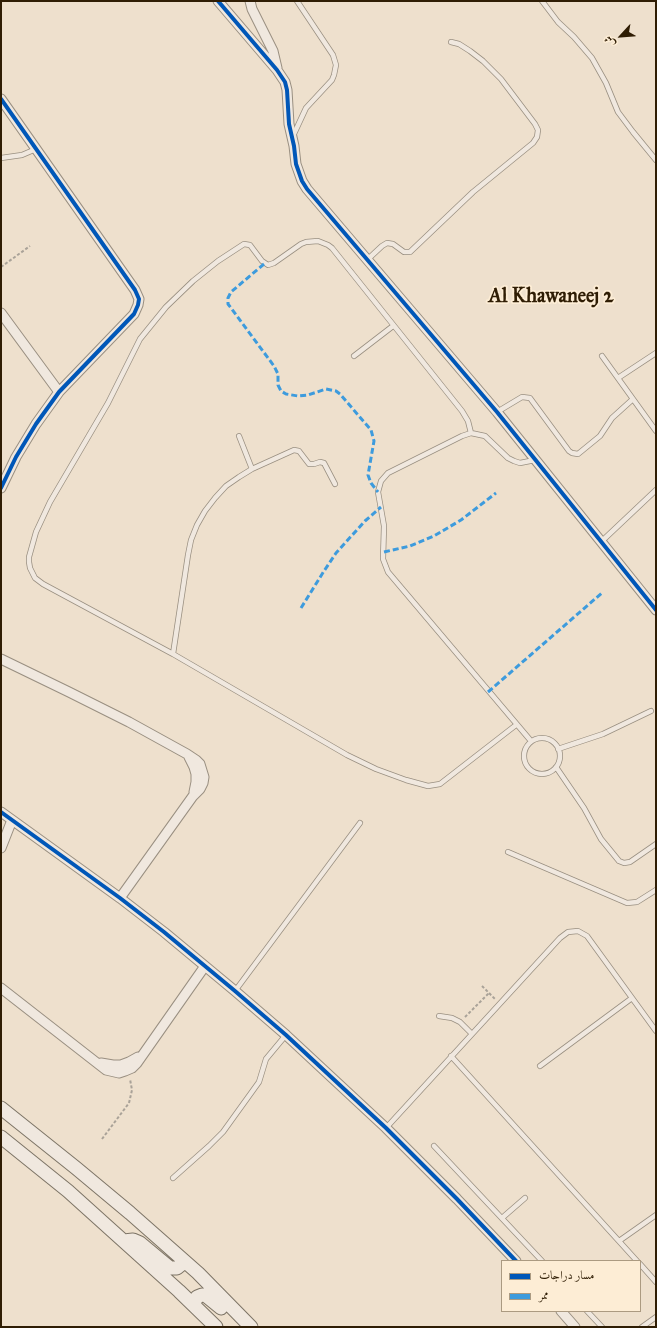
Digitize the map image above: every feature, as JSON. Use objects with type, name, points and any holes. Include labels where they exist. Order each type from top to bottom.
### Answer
[{"type":"street","points":[[218,1],[281,76],[287,90],[288,117],[296,164],[304,185],[497,412],[656,610]]},
{"type":"street","points":[[250,1],[252,10],[273,51],[277,70]]},
{"type":"street","points":[[1,99],[135,290],[139,299],[137,310],[134,314],[59,392],[32,430],[16,457],[1,488]]},
{"type":"street","points":[[1,313],[59,392]]},
{"type":"street","points":[[1,659],[76,695],[187,754],[200,764],[204,777],[200,789],[193,796],[120,898]]},
{"type":"street","points":[[1,812],[120,898],[235,990],[386,1128],[515,1260]]},
{"type":"street","points":[[1,848],[12,820]]},
{"type":"street","points":[[1,988],[106,1070],[112,1072],[126,1071],[137,1063],[205,966]]},
{"type":"street","points":[[97,1062],[121,1065],[136,1059],[142,1054]]},
{"type":"street","points":[[1,1108],[82,1173],[183,1260],[249,1325]]},
{"type":"street","points":[[4,1142],[68,1191],[195,1306],[216,1327]]},
{"type":"street","points":[[124,1241],[133,1240],[140,1243],[170,1268],[177,1268],[183,1260]]},
{"type":"street","points":[[195,1306],[194,1303],[197,1297],[202,1295],[208,1296],[234,1320],[249,1325]]},
{"type":"street","points":[[561,1312],[575,1327]]},
{"type":"lane","points":[[292,137],[306,108],[332,80],[336,65],[333,55],[297,1]]},
{"type":"lane","points":[[542,1],[556,19],[592,58],[606,83],[618,112],[656,160]]},
{"type":"lane","points":[[367,260],[382,246],[387,244],[393,244],[404,252],[410,252],[479,187],[533,143],[537,137],[538,130],[535,124],[498,75],[465,47],[451,42]]},
{"type":"lane","points":[[1,158],[22,155],[36,149]]},
{"type":"lane","points":[[471,433],[468,422],[462,411],[332,248],[318,241],[306,242],[274,263],[268,265],[262,261],[250,245],[244,244],[218,261],[193,281],[166,307],[140,340],[108,402],[50,502],[36,532],[29,562],[32,573],[39,581],[172,654],[347,755],[386,773],[422,785],[434,786],[446,781],[516,725]]},
{"type":"lane","points":[[354,356],[393,326]]},
{"type":"lane","points":[[618,378],[656,353]]},
{"type":"lane","points":[[602,356],[656,431]]},
{"type":"lane","points":[[497,412],[522,397],[530,398],[569,451],[578,454],[598,438],[612,418],[633,399]]},
{"type":"lane","points":[[530,741],[392,577],[385,566],[384,526],[378,492],[380,481],[388,473],[462,436],[471,433],[485,436],[508,458],[514,461],[520,463],[536,460]]},
{"type":"lane","points":[[239,436],[252,469]]},
{"type":"lane","points":[[172,654],[188,555],[197,525],[214,498],[230,483],[252,469],[297,450],[309,464],[320,462],[324,463],[335,484]]},
{"type":"lane","points":[[602,541],[656,490]]},
{"type":"lane","points":[[558,749],[603,734],[651,711]]},
{"type":"lane","points":[[540,737],[545,738],[553,742],[558,749],[559,758],[556,767],[548,773],[537,774],[528,768],[524,751],[530,741],[540,737]]},
{"type":"lane","points":[[556,767],[584,808],[601,839],[618,860],[624,863],[630,862],[656,844]]},
{"type":"lane","points":[[235,990],[360,823]]},
{"type":"lane","points":[[508,852],[627,904],[637,902],[656,890]]},
{"type":"lane","points":[[386,1128],[499,1003],[560,938],[568,932],[578,931],[587,936],[656,1031]]},
{"type":"lane","points":[[540,1066],[632,998]]},
{"type":"lane","points":[[439,1016],[448,1016],[460,1022],[472,1033]]},
{"type":"lane","points":[[173,1178],[223,1132],[259,1082],[266,1059],[286,1035]]},
{"type":"lane","points":[[451,1056],[636,1260]]},
{"type":"lane","points":[[434,1146],[541,1260]]},
{"type":"lane","points":[[502,1218],[525,1198]]},
{"type":"lane","points":[[619,1241],[656,1215]]},
{"type":"lane","points":[[641,1265],[656,1282]]},
{"type":"lane","points":[[588,1312],[602,1327]]},
{"type":"lane","points":[[642,1327],[656,1317]]},
{"type":"path","points":[[1,267],[30,246]]},
{"type":"path","points":[[482,986],[499,1003]]},
{"type":"path","points":[[460,1022],[489,993]]},
{"type":"path","points":[[102,1139],[129,1102],[131,1096],[131,1083],[126,1071]]},
{"type":"marked path","points":[[264,264],[231,292],[228,298],[228,304],[274,366],[278,374],[278,385],[281,391],[286,394],[298,396],[308,395],[326,389],[336,391],[371,430],[374,441],[368,475],[371,483],[378,492]]},
{"type":"marked path","points":[[384,552],[410,546],[434,536],[461,520],[496,493]]},
{"type":"marked path","points":[[301,608],[336,553],[365,521],[381,507]]},
{"type":"marked path","points":[[488,692],[603,592]]},
{"type":"cycle path","points":[[218,1],[277,70],[285,82],[287,90],[289,124],[296,164],[302,181],[307,189],[497,412],[656,610]]},
{"type":"cycle path","points":[[1,99],[135,290],[139,299],[134,314],[59,392],[36,424],[16,457],[1,488]]},
{"type":"cycle path","points":[[1,812],[120,898],[164,932],[286,1035],[386,1128],[515,1260]]},
{"type":"district","name":"Al Khawaneej 2","points":[[551,297]]}]
